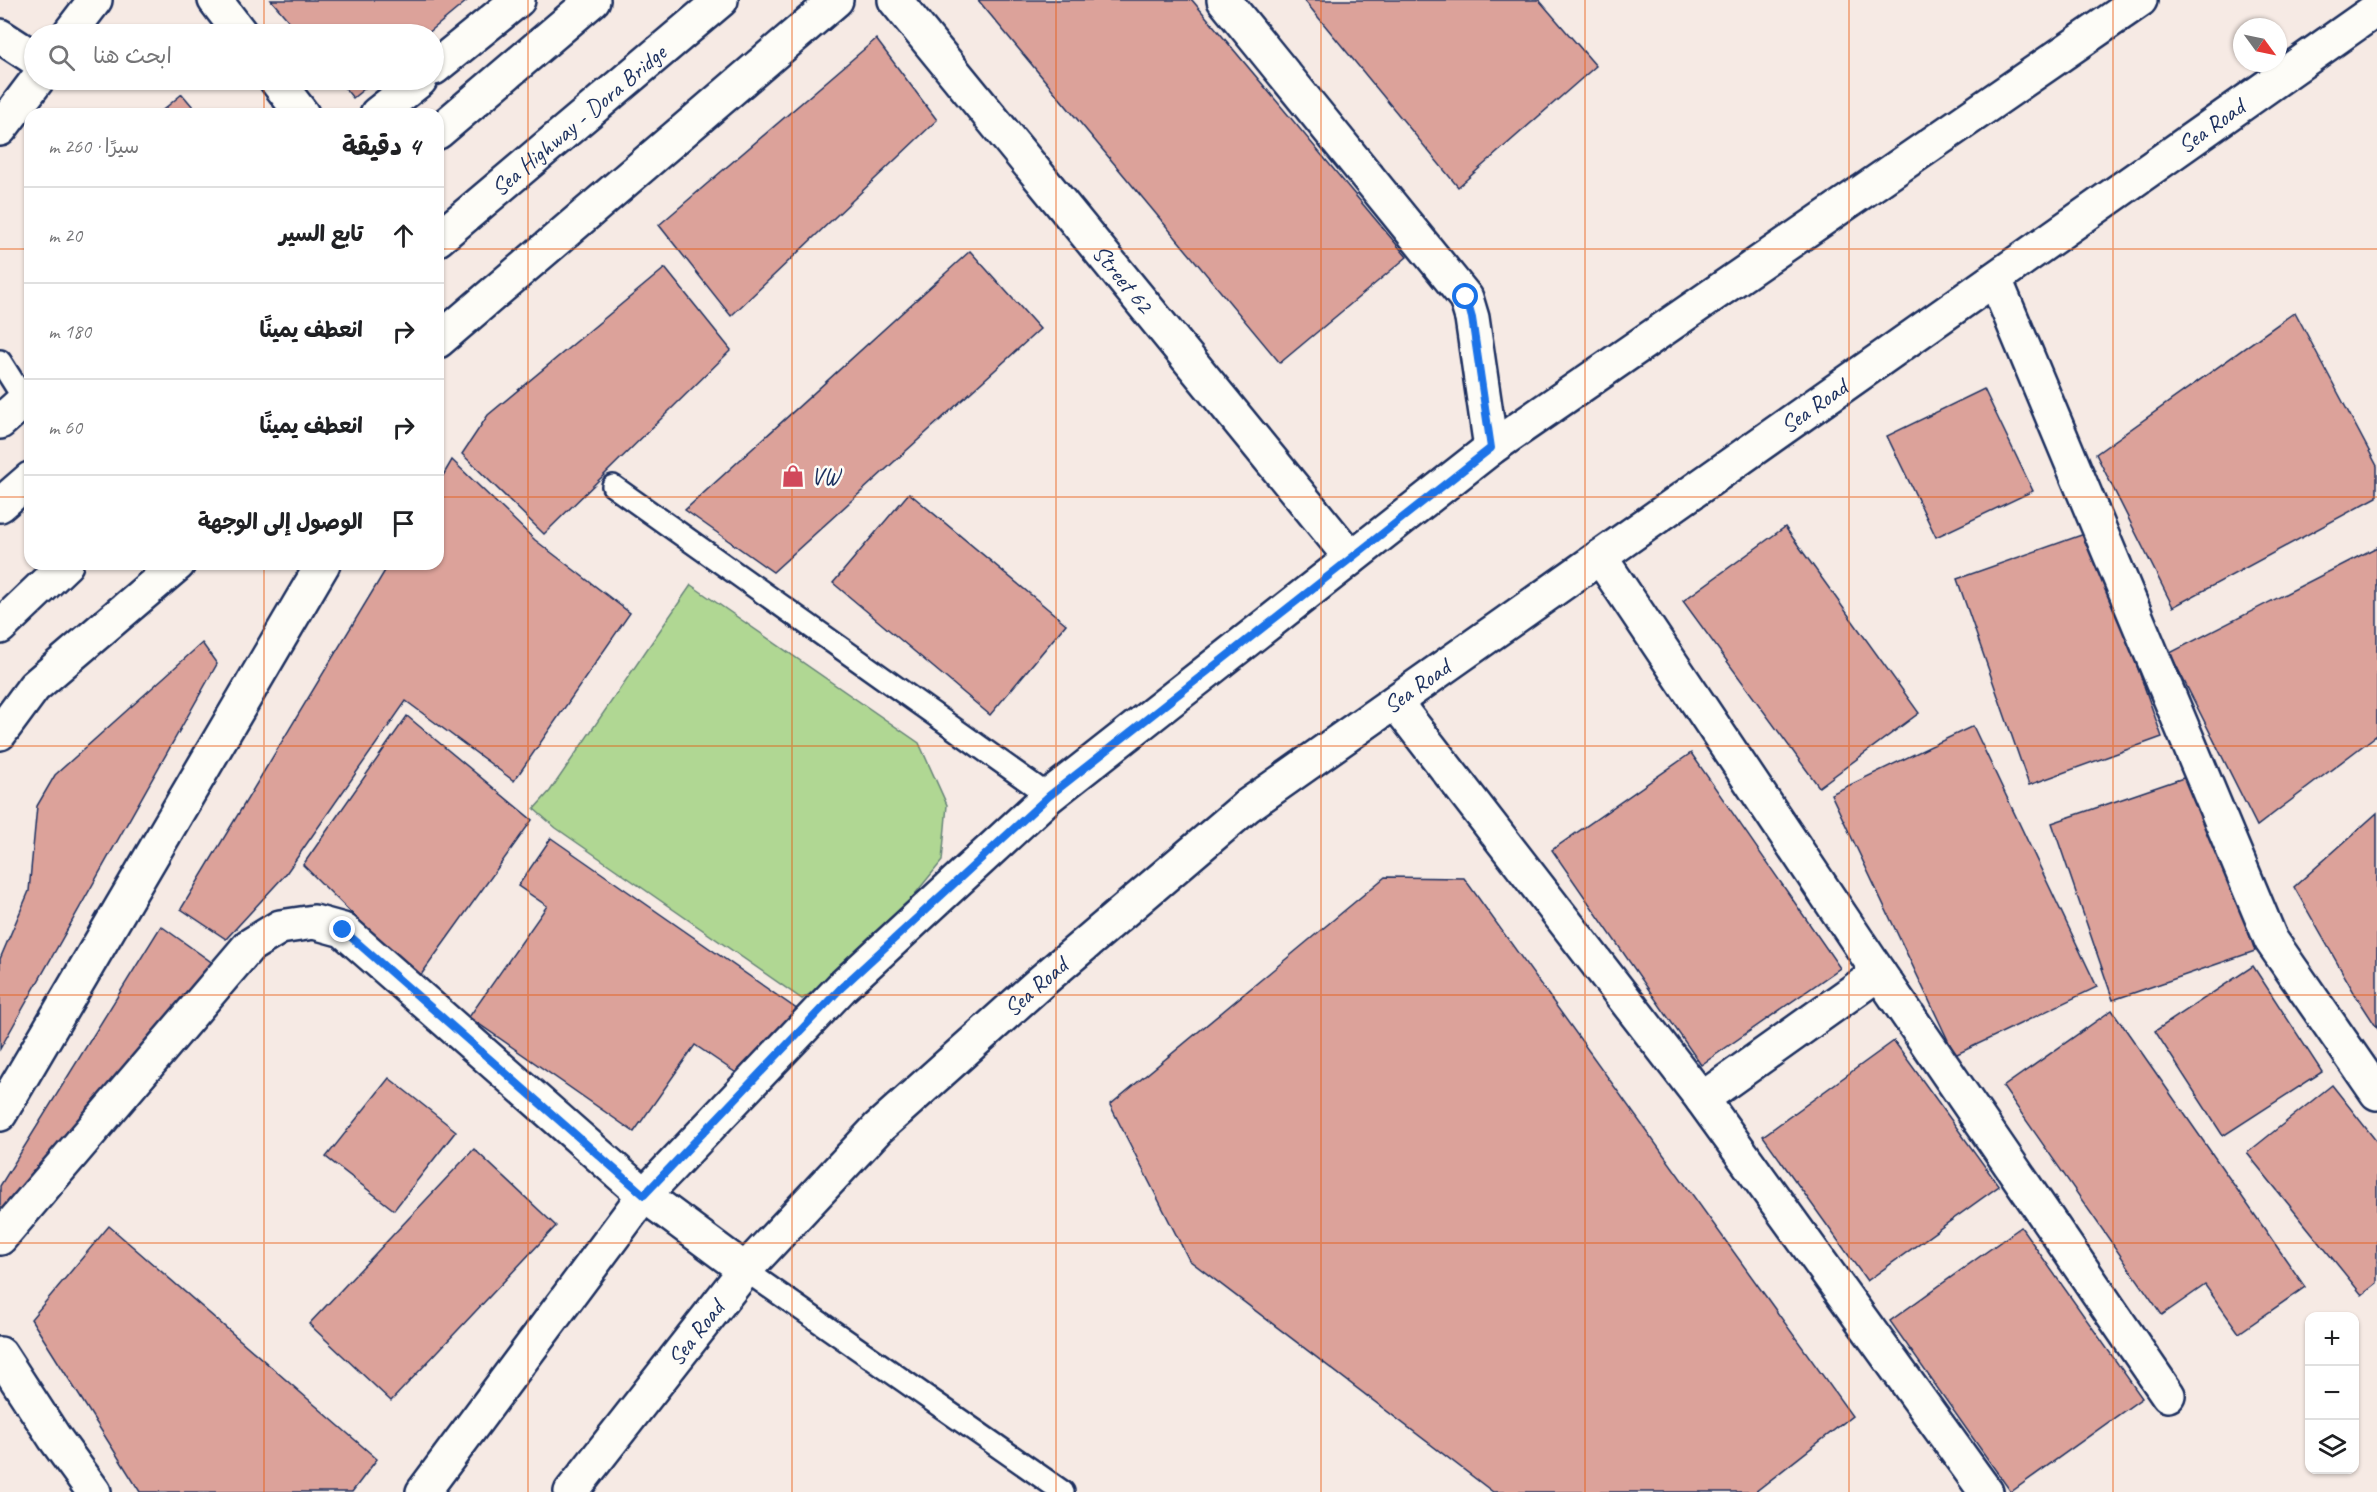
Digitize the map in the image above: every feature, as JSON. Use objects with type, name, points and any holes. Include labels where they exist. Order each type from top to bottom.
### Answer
[{"type":"main road","points":[[76,24],[94,0]]},
{"type":"main road","points":[[215,0],[233,24]]},
{"type":"main road","points":[[444,60],[518,0]]},
{"type":"main road","points":[[444,127],[593,0]]},
{"type":"main road","name":"Sea Highway - Dora Bridge","points":[[444,234],[721,0]]},
{"type":"main road","points":[[444,336],[836,0]]},
{"type":"main road","name":"Street 62","points":[[895,0],[1351,558]]},
{"type":"main road","points":[[1224,0],[1466,297],[1472,318],[1491,448]]},
{"type":"main road","points":[[423,1492],[644,1195],[841,988],[1049,796],[1491,448],[2140,0]]},
{"type":"main road","name":"Sea Road","points":[[571,1492],[745,1270],[878,1128],[1043,980],[1247,806],[2377,9]]},
{"type":"main road","points":[[0,36],[24,52]]},
{"type":"main road","points":[[0,129],[29,90]]},
{"type":"main road","points":[[284,90],[297,108]]},
{"type":"main road","points":[[385,108],[407,90]]},
{"type":"main road","points":[[1995,279],[2271,940],[2377,1093]]},
{"type":"main road","points":[[0,422],[24,400]]},
{"type":"main road","points":[[0,505],[24,484]]},
{"type":"main road","points":[[1600,557],[1879,973],[2168,1395]]},
{"type":"main road","points":[[0,627],[60,570]]},
{"type":"main road","points":[[0,733],[34,687],[171,570]]},
{"type":"main road","points":[[0,1114],[319,570]]},
{"type":"main road","points":[[1395,702],[1702,1099],[1986,1492]]},
{"type":"main road","points":[[0,1239],[249,946],[280,927],[314,922],[343,930],[644,1195],[745,1270]]},
{"type":"main road","points":[[1702,1099],[1879,973]]},
{"type":"main road","points":[[0,1354],[93,1492]]},
{"type":"lane","points":[[0,361],[24,393]]},
{"type":"lane","points":[[613,486],[1049,796]]},
{"type":"lane","points":[[745,1270],[1063,1492]]},
{"type":"green space","points":[[691,585],[919,743],[947,805],[942,861],[865,955],[802,999],[556,828],[534,809],[550,791]]},
{"type":"building","points":[[271,0],[468,0],[439,24],[291,24]]},
{"type":"building","points":[[978,0],[1192,0],[1407,257],[1280,363]]},
{"type":"building","points":[[1304,0],[1539,0],[1596,66],[1458,187]]},
{"type":"building","points":[[876,39],[937,120],[731,316],[659,225]]},
{"type":"building","points":[[346,90],[363,90],[353,98]]},
{"type":"building","points":[[182,94],[194,108],[165,108]]},
{"type":"building","points":[[970,251],[1040,329],[773,572],[685,510]]},
{"type":"building","points":[[665,268],[731,350],[544,534],[462,454],[488,415]]},
{"type":"building","points":[[2295,312],[2377,466],[2377,497],[2173,607],[2096,454]]},
{"type":"building","points":[[1984,389],[2033,491],[1936,537],[1887,436]]},
{"type":"building","points":[[452,460],[535,540],[630,613],[514,781],[406,701],[285,875],[226,939],[181,909],[385,570],[444,570],[444,474]]},
{"type":"building","points":[[909,493],[1066,624],[990,715],[833,583]]},
{"type":"building","points":[[1785,527],[1919,713],[1819,787],[1683,601]]},
{"type":"building","points":[[2090,532],[2162,737],[2029,785],[1957,579]]},
{"type":"building","points":[[2377,547],[2377,735],[2257,826],[2170,653]]},
{"type":"building","points":[[202,643],[217,664],[0,1049],[0,959],[29,891],[37,806],[55,775]]},
{"type":"building","points":[[407,716],[532,820],[418,979],[303,865]]},
{"type":"building","points":[[1973,726],[2097,987],[1955,1055],[1831,794]]},
{"type":"building","points":[[1691,753],[1840,968],[1701,1065],[1552,850]]},
{"type":"building","points":[[2195,774],[2255,951],[2113,1000],[2052,823]]},
{"type":"building","points":[[2377,813],[2377,1028],[2294,887]]},
{"type":"building","points":[[551,838],[798,1010],[748,1081],[695,1045],[634,1132],[469,1017],[547,906],[518,886]]},
{"type":"building","points":[[1385,877],[1464,878],[1852,1416],[1755,1492],[1493,1492],[1189,1260],[1110,1105]]},
{"type":"building","points":[[161,926],[221,969],[0,1229],[0,1186]]},
{"type":"building","points":[[2253,966],[2322,1072],[2223,1136],[2155,1031]]},
{"type":"building","points":[[2112,1010],[2305,1287],[2239,1333],[2205,1285],[2162,1315],[2003,1087]]},
{"type":"building","points":[[1894,1041],[1999,1186],[1867,1281],[1763,1136]]},
{"type":"building","points":[[389,1078],[456,1131],[394,1210],[326,1157]]},
{"type":"building","points":[[2332,1085],[2377,1142],[2377,1283],[2362,1295],[2247,1153]]},
{"type":"building","points":[[474,1149],[556,1226],[391,1401],[309,1324]]},
{"type":"building","points":[[109,1226],[377,1459],[352,1492],[140,1492],[31,1319]]},
{"type":"building","points":[[2021,1227],[2142,1398],[2011,1492],[1890,1321]]},
{"type":"place","name":"VW","points":[[793,476]]},
{"type":"route","points":[[343,930],[644,1195],[841,988],[1049,796],[1491,448],[1472,318],[1466,297]]}]
